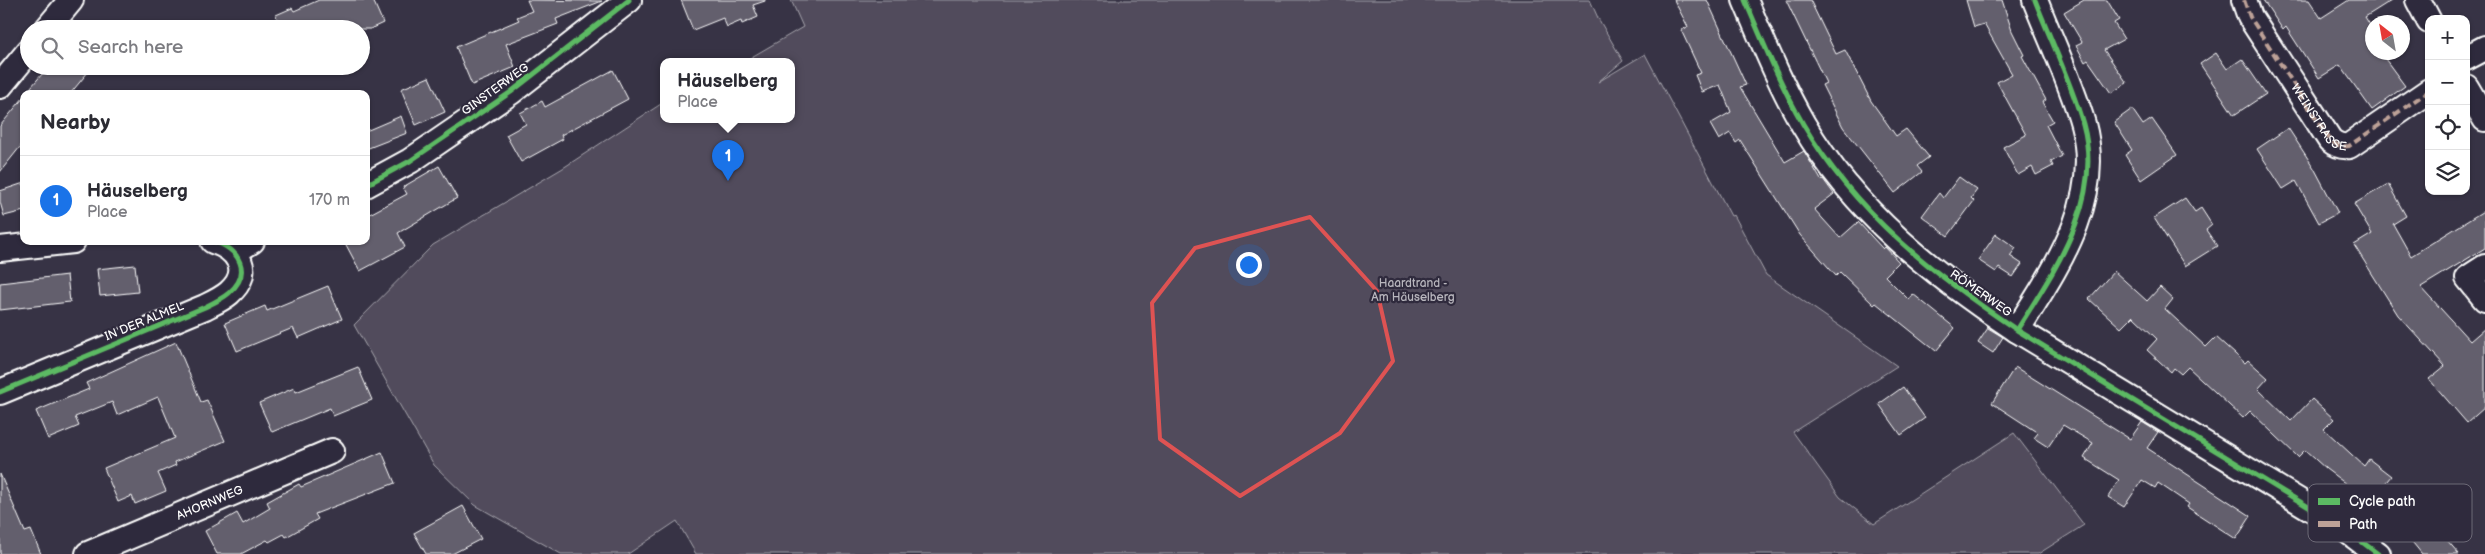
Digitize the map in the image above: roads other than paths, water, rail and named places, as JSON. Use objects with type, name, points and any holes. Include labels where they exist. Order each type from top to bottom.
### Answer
[{"type":"street","points":[[54,20],[71,0]]},
{"type":"street","name":"GINSTERWEG","points":[[370,183],[410,161],[497,102],[630,0]]},
{"type":"street","name":"RÖMERWEG","points":[[1745,0],[1784,89],[1803,124],[1849,191],[1887,232],[1921,262],[1967,297],[2017,330],[2308,507]]},
{"type":"street","points":[[2017,330],[2074,232],[2082,207],[2087,176],[2087,148],[2083,125],[2035,0]]},
{"type":"street","name":"WEINSTRASSE","points":[[2244,0],[2250,17],[2330,140],[2335,144],[2342,147],[2349,146],[2425,94]]},
{"type":"street","points":[[2418,0],[2426,15]]},
{"type":"street","points":[[2470,56],[2485,48]]},
{"type":"street","points":[[0,86],[20,62]]},
{"type":"street","points":[[2470,94],[2485,119]]},
{"type":"street","points":[[0,249],[36,245]]},
{"type":"street","name":"IN DER ALMEL","points":[[0,392],[221,299],[233,289],[240,279],[243,247],[223,245]]},
{"type":"street","points":[[2485,267],[2468,278],[2485,300]]},
{"type":"street","name":"AHORNWEG","points":[[88,554],[332,451]]},
{"type":"street","name":"RÖMERWEG","points":[[2360,542],[2371,552]]},
{"type":"place","name":"Häuselberg","points":[[728,181]]},
{"type":"park label","name":"Haardtrand - Am Häuselberg","points":[[1413,290]]}]
